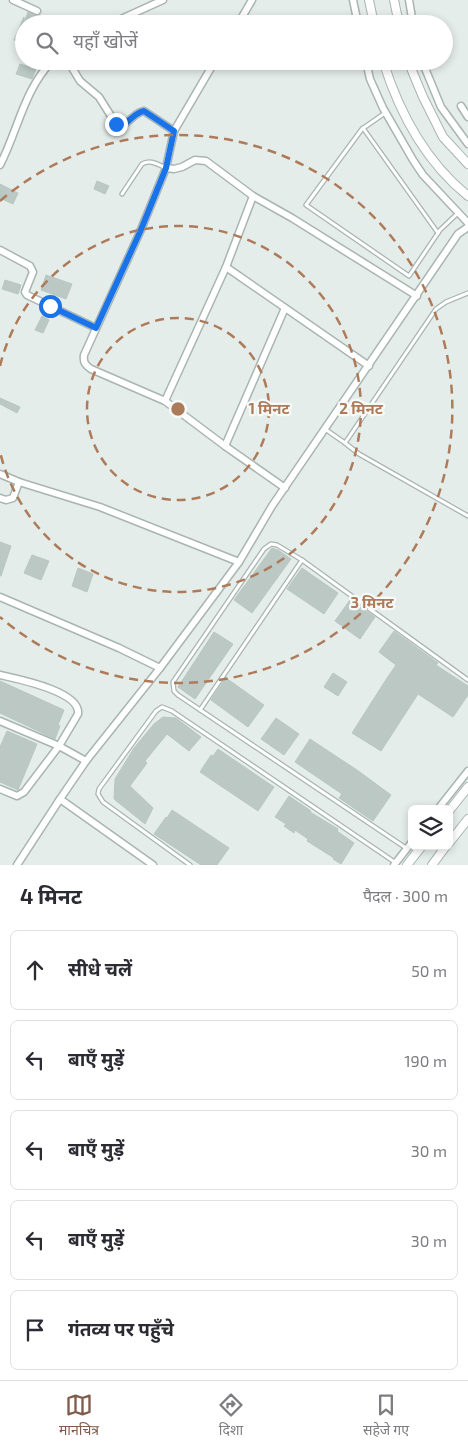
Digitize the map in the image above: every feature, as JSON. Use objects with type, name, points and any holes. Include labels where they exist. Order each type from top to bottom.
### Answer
[{"type":"street","points":[[13,0],[37,10]]},
{"type":"street","points":[[130,15],[164,0]]},
{"type":"street","points":[[243,15],[252,0]]},
{"type":"street","points":[[353,0],[356,15]]},
{"type":"street","points":[[369,0],[372,15]]},
{"type":"street","points":[[394,0],[397,15]]},
{"type":"street","points":[[409,0],[412,15]]},
{"type":"street","points":[[0,165],[30,92],[44,70]]},
{"type":"street","points":[[73,70],[80,81],[99,97],[116,124],[126,124],[137,113],[144,111],[174,131]]},
{"type":"street","points":[[210,70],[174,131],[166,168],[140,232],[83,360],[85,366],[90,369],[165,401],[285,488]]},
{"type":"street","points":[[368,70],[370,79],[385,112],[417,167],[468,223]]},
{"type":"street","points":[[386,70],[394,94],[417,138],[451,181],[468,196]]},
{"type":"street","points":[[412,70],[443,137],[468,164]]},
{"type":"street","points":[[426,70],[441,107],[468,144]]},
{"type":"street","points":[[460,106],[468,117]]},
{"type":"street","points":[[166,168],[174,169],[196,160],[206,161],[253,196],[292,218],[417,296]]},
{"type":"street","points":[[165,401],[226,267],[253,196]]},
{"type":"street","points":[[18,865],[86,761],[160,668],[239,562],[272,506],[458,234],[468,227]]},
{"type":"street","points":[[0,250],[33,269],[26,292],[27,295],[96,328]]},
{"type":"street","points":[[226,267],[368,366]]},
{"type":"street","points":[[225,446],[285,308]]},
{"type":"street","points":[[0,474],[100,508],[239,562]]},
{"type":"street","points":[[0,498],[6,500],[13,498],[19,482]]},
{"type":"street","points":[[0,597],[119,648],[160,668]]},
{"type":"street","points":[[0,675],[52,689],[69,698],[77,706],[78,710],[78,714],[58,746],[24,792],[20,795],[13,795],[0,789]]},
{"type":"street","points":[[0,721],[58,746],[86,761]]},
{"type":"street","points":[[441,805],[468,771]]},
{"type":"street","points":[[453,806],[468,787]]},
{"type":"street","points":[[60,799],[153,865]]},
{"type":"street","points":[[453,838],[468,819]]},
{"type":"street","points":[[395,864],[407,849]]},
{"type":"street","points":[[407,865],[419,850]]},
{"type":"street","points":[[432,865],[443,850]]},
{"type":"lane","points":[[385,112],[363,128],[306,205],[409,276],[438,232],[458,212]]},
{"type":"lane","points":[[363,128],[438,232]]},
{"type":"lane","points":[[122,194],[145,162],[152,162],[166,168]]},
{"type":"lane","points":[[345,443],[436,309],[446,302],[468,293]]},
{"type":"lane","points":[[325,429],[359,454],[468,516]]},
{"type":"lane","points":[[407,849],[200,710],[174,691],[173,682],[264,549],[271,544],[277,545],[302,560],[468,680]]},
{"type":"lane","points":[[200,710],[302,560]]},
{"type":"lane","points":[[190,865],[103,802],[98,794],[99,789],[156,710],[162,707],[172,711],[395,864]]},
{"type":"building","points":[[18,70],[36,70],[32,79],[16,74]]},
{"type":"building","points":[[97,181],[109,186],[105,194],[94,189]]},
{"type":"building","points":[[0,184],[18,193],[13,204],[0,198]]},
{"type":"building","points":[[46,275],[72,284],[66,299],[41,290]]},
{"type":"building","points":[[5,280],[21,285],[18,294],[2,289]]},
{"type":"building","points":[[42,316],[49,320],[43,333],[35,330]]},
{"type":"building","points":[[0,398],[20,407],[17,413],[0,404]]},
{"type":"building","points":[[0,542],[11,546],[1,576],[0,576]]},
{"type":"building","points":[[272,548],[291,559],[252,613],[234,600]]},
{"type":"building","points":[[32,555],[49,561],[41,580],[24,573]]},
{"type":"building","points":[[78,568],[93,574],[87,592],[72,586]]},
{"type":"building","points":[[302,568],[338,593],[324,614],[287,589]]},
{"type":"building","points":[[350,600],[375,617],[360,639],[335,621]]},
{"type":"building","points":[[394,631],[438,663],[436,665],[468,686],[468,695],[453,717],[418,694],[381,751],[352,733],[396,665],[379,652]]},
{"type":"building","points":[[214,632],[233,644],[195,699],[178,687]]},
{"type":"building","points":[[333,673],[347,682],[338,696],[324,687]]},
{"type":"building","points":[[226,678],[264,705],[248,727],[211,700]]},
{"type":"building","points":[[0,681],[64,710],[55,739],[0,713]]},
{"type":"building","points":[[163,717],[176,718],[201,737],[189,751],[167,734],[145,761],[147,763],[130,786],[153,808],[145,824],[114,799],[115,779],[134,748],[154,724]]},
{"type":"building","points":[[276,718],[299,734],[284,755],[261,739]]},
{"type":"building","points":[[7,731],[37,744],[18,790],[0,782],[0,747]]},
{"type":"building","points":[[310,739],[391,795],[373,821],[339,798],[342,794],[295,762]]},
{"type":"building","points":[[218,749],[274,787],[258,811],[200,772],[211,755],[213,756]]},
{"type":"building","points":[[289,796],[310,812],[338,829],[337,831],[354,843],[341,864],[307,841],[308,839],[295,830],[294,833],[284,826],[286,824],[275,817]]},
{"type":"building","points":[[172,810],[229,848],[217,865],[201,865],[154,834]]},
{"type":"route","points":[[50,306],[96,328],[140,232],[166,168],[174,131],[144,111],[137,113],[126,124],[116,124]]}]
